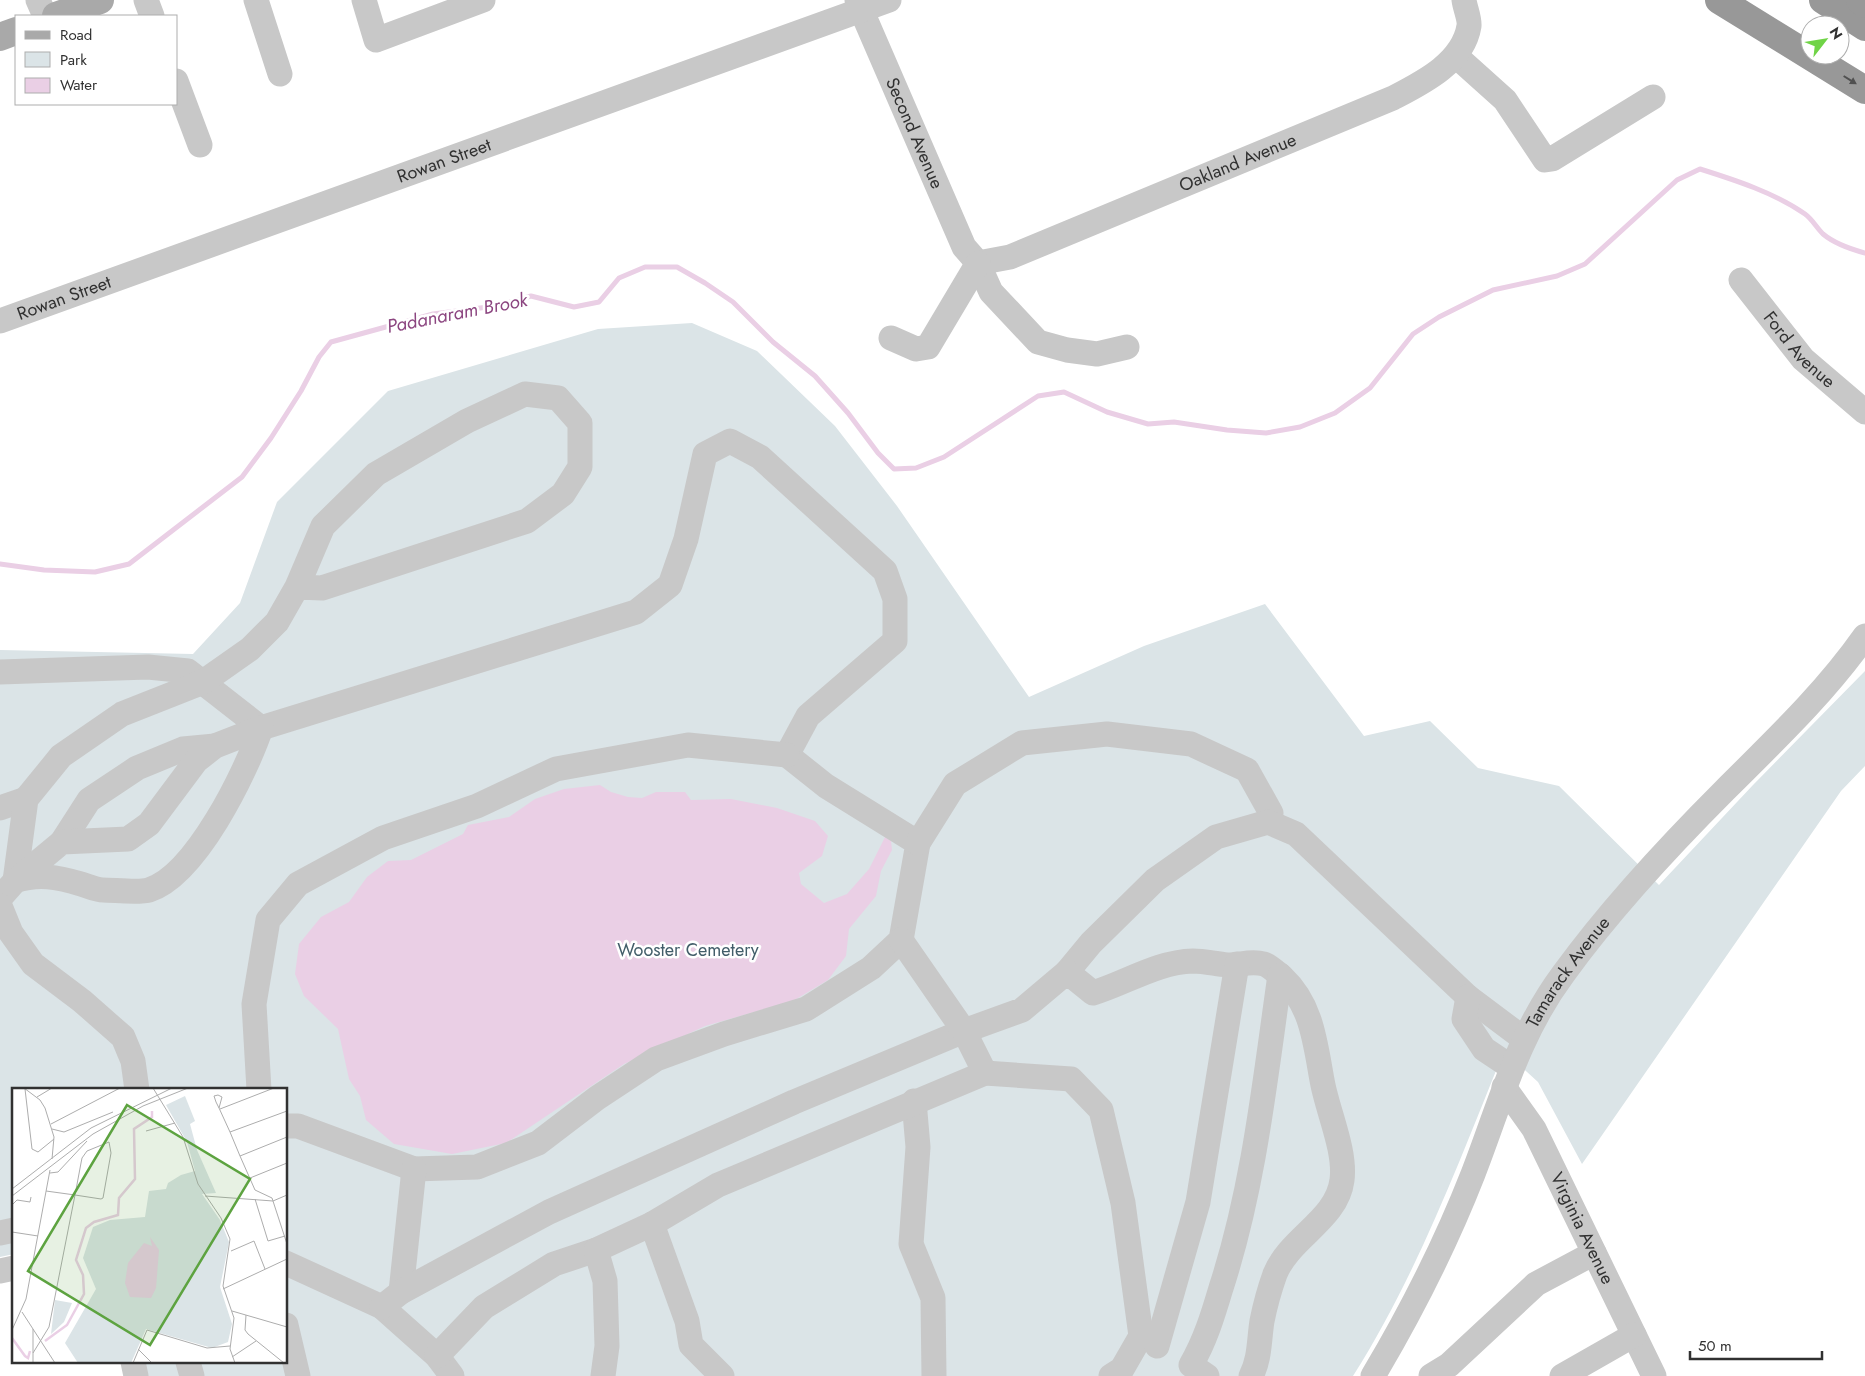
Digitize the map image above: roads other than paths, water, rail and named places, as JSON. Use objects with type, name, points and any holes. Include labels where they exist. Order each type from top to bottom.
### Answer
[{"type":"highway","points":[[1706,0],[1782,38]]},
{"type":"highway","points":[[1719,0],[1865,90]]},
{"type":"highway","points":[[1823,0],[1865,27]]},
{"type":"highway","points":[[1860,0],[1865,4]]},
{"type":"main road","points":[[59,15],[100,0]]},
{"type":"main road","points":[[0,37],[15,31]]},
{"type":"street","points":[[38,0],[45,15]]},
{"type":"street","points":[[146,0],[152,15]]},
{"type":"street","points":[[256,0],[280,74]]},
{"type":"street","points":[[364,0],[376,40],[474,4]]},
{"type":"street","name":"Rowan Street","points":[[0,321],[859,5],[889,0]]},
{"type":"street","name":"Oakland Avenue","points":[[978,263],[1010,257],[1393,98],[1427,80],[1456,56],[1469,26],[1464,0]]},
{"type":"street","name":"Second Avenue","points":[[859,5],[964,247],[978,263],[991,292],[1038,342],[1067,350],[1097,354],[1127,347]]},
{"type":"street","points":[[1456,56],[1505,100],[1545,160],[1552,159],[1653,97]]},
{"type":"street","points":[[178,86],[200,145]]},
{"type":"street","points":[[891,338],[916,349],[928,347],[978,263]]},
{"type":"street","name":"Ford Avenue","points":[[1741,280],[1803,359],[1865,412]]},
{"type":"street","points":[[8,890],[26,799],[61,756],[122,714],[203,682],[250,649],[277,622],[297,587],[323,526],[376,474],[467,421],[525,394],[558,398],[580,423],[580,467],[563,494],[528,521],[322,588],[297,587]]},
{"type":"street","points":[[8,890],[62,842],[89,800],[137,768],[183,749],[215,746],[261,728],[636,612],[670,586],[686,538],[705,454],[730,441],[760,457],[885,571],[895,599],[895,641],[808,716],[787,755]]},
{"type":"street","name":"Tamarack Avenue","points":[[1373,1376],[1397,1335],[1473,1174],[1508,1077],[1533,1019],[1564,973],[1624,898],[1699,816],[1808,706],[1865,636]]},
{"type":"street","points":[[0,672],[148,666],[188,670],[261,728]]},
{"type":"street","points":[[8,890],[32,876],[56,876],[101,890],[148,890],[176,874],[220,818],[254,747],[261,728]]},
{"type":"street","points":[[288,1126],[298,1126],[414,1169],[477,1166],[538,1143],[597,1098],[656,1059],[724,1034],[806,1009],[871,968],[901,940],[918,843],[955,784],[1022,743],[1107,734],[1191,744],[1247,770],[1271,813],[1268,822]]},
{"type":"street","points":[[259,1088],[254,1004],[268,920],[298,884],[383,838],[477,806],[556,769],[688,745],[787,755],[826,786],[918,843]]},
{"type":"street","points":[[62,842],[128,839],[149,824],[196,761],[215,746]]},
{"type":"street","points":[[0,808],[26,799]]},
{"type":"street","points":[[382,1308],[401,1292],[549,1212],[794,1102],[964,1030],[1022,1010],[1067,972],[1092,943],[1155,880],[1216,837],[1268,822],[1296,834],[1468,997],[1524,1039]]},
{"type":"street","points":[[0,906],[11,933],[33,964],[82,1001],[123,1037],[133,1061],[137,1088]]},
{"type":"street","points":[[901,940],[964,1030],[984,1073]]},
{"type":"street","points":[[1067,972],[1093,993],[1109,988],[1142,972],[1193,961],[1229,965],[1246,962],[1266,964],[1295,989],[1311,1020],[1323,1088],[1339,1145],[1342,1180],[1334,1206],[1299,1240],[1276,1272],[1263,1319],[1257,1365],[1251,1376]]},
{"type":"street","points":[[1111,1376],[1122,1368],[1149,1341],[1198,1202],[1237,964]]},
{"type":"street","points":[[437,1356],[484,1307],[554,1264],[596,1250],[652,1224],[718,1185],[984,1073],[1071,1079],[1101,1110],[1123,1203],[1149,1341],[1199,1371],[1203,1345],[1234,1248],[1260,1117],[1280,976]]},
{"type":"street","points":[[1468,997],[1464,1019],[1484,1049],[1508,1077]]},
{"type":"street","name":"Virginia Avenue","points":[[1508,1077],[1654,1376]]},
{"type":"street","points":[[914,1101],[918,1147],[911,1244],[933,1298],[934,1376]]},
{"type":"street","points":[[401,1292],[414,1169]]},
{"type":"street","points":[[652,1224],[688,1320],[691,1345],[722,1376]]},
{"type":"street","points":[[596,1250],[605,1281],[607,1346],[603,1376]]},
{"type":"street","points":[[1431,1376],[1449,1365],[1536,1284],[1594,1253]]},
{"type":"street","points":[[288,1267],[382,1308],[437,1356],[452,1376]]},
{"type":"street","points":[[288,1334],[298,1376]]},
{"type":"street","points":[[1565,1375],[1634,1335]]},
{"type":"water","points":[[600,785],[611,792],[628,797],[642,798],[656,792],[685,792],[691,800],[731,799],[777,808],[815,821],[828,836],[822,856],[799,873],[801,884],[824,903],[847,894],[869,869],[885,837],[891,841],[892,850],[881,871],[876,896],[849,929],[846,956],[828,980],[793,1001],[705,1026],[624,1064],[506,1143],[452,1154],[394,1144],[366,1120],[360,1096],[349,1079],[338,1029],[304,996],[295,974],[299,944],[321,917],[349,902],[367,877],[388,861],[411,860],[463,834],[468,825],[509,817],[535,799],[564,789]]},
{"type":"waterway","name":"Padanaram Brook","points":[[0,564],[44,570],[95,572],[129,564],[242,477],[271,438],[301,391],[319,357],[331,342],[433,314],[496,306],[531,296],[574,307],[599,302],[619,278],[645,267],[677,267],[733,302],[773,342],[815,376],[848,413],[878,453],[894,469],[916,468],[944,457],[1038,396],[1064,392],[1107,412],[1148,424],[1174,422],[1227,430],[1266,433],[1300,427],[1335,413],[1370,388],[1413,334],[1439,317],[1493,290],[1557,276],[1585,264],[1677,180],[1700,169],[1768,193],[1805,214],[1823,234],[1833,241],[1865,253]]},
{"type":"park label","name":"Wooster Cemetery","points":[[688,950]]}]
